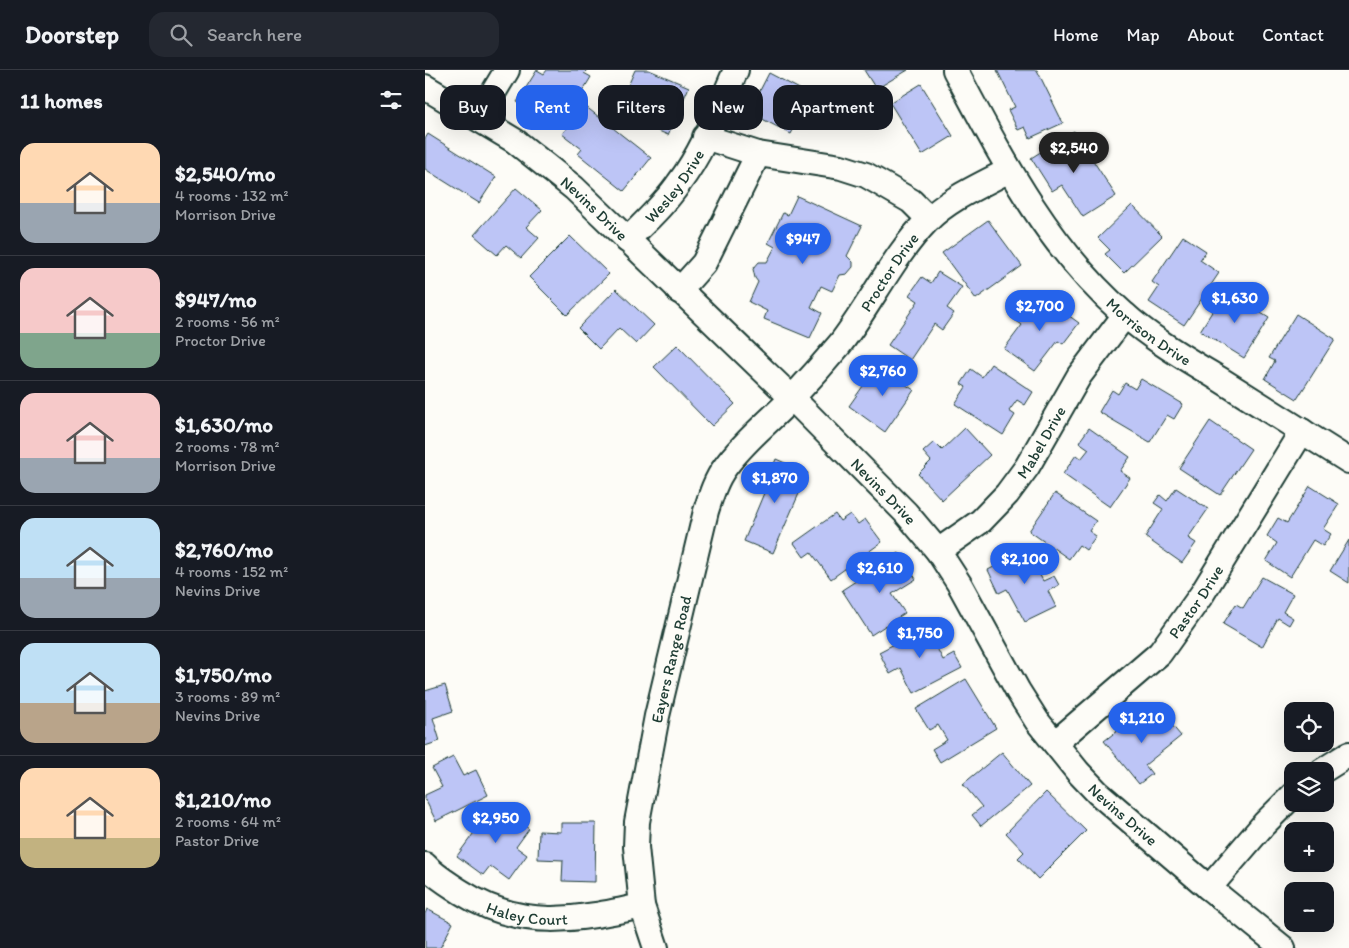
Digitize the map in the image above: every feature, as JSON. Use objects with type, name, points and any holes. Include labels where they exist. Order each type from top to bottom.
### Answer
[{"type":"street","points":[[498,85],[507,70]]},
{"type":"street","name":"Wesley Drive","points":[[627,240],[671,195],[681,181],[705,137],[736,70]]},
{"type":"street","name":"Morrison Drive","points":[[955,70],[1009,170],[1056,242],[1102,293],[1125,315],[1180,355],[1349,461]]},
{"type":"street","name":"Nevins Drive","points":[[425,87],[440,96]]},
{"type":"street","name":"Nevins Drive","points":[[497,130],[545,163],[574,188],[792,398],[905,513],[938,551],[960,584],[1018,691],[1055,743],[1098,793],[1209,888],[1283,948]]},
{"type":"street","points":[[705,137],[757,154],[841,167],[866,175],[911,202],[929,219]]},
{"type":"street","points":[[679,291],[704,262],[757,154]]},
{"type":"street","name":"Proctor Drive","points":[[792,398],[852,328],[914,236],[929,219],[947,204],[1009,170]]},
{"type":"street","name":"Mabel Drive","points":[[938,551],[981,520],[1007,494],[1027,467],[1079,376],[1125,315]]},
{"type":"street","name":"Eayers Range Road","points":[[656,948],[643,906],[636,847],[640,802],[657,716],[706,511],[715,486],[725,467],[755,432],[792,398]]},
{"type":"street","name":"Pastor Drive","points":[[1055,743],[1160,653],[1202,594],[1302,431]]},
{"type":"street","points":[[1334,764],[1349,754]]},
{"type":"street","points":[[1209,888],[1264,824],[1284,804]]},
{"type":"street","name":"Haley Court","points":[[425,864],[446,883],[471,898],[497,910],[523,918],[552,920],[590,917],[643,906]]},
{"type":"building","points":[[537,70],[544,74],[547,70],[587,70],[584,73],[591,77],[586,85],[528,85]]},
{"type":"building","points":[[635,70],[649,70],[689,87],[684,98],[684,85],[628,85]]},
{"type":"building","points":[[864,70],[908,70],[883,85],[873,85]]},
{"type":"building","points":[[997,70],[1037,70],[1063,123],[1030,138],[1025,127],[1018,130],[1008,110],[1015,107]]},
{"type":"building","points":[[769,73],[792,85],[773,85],[773,125],[763,119],[763,85]]},
{"type":"building","points":[[921,84],[953,136],[922,155],[893,108],[893,101]]},
{"type":"building","points":[[588,108],[598,116],[598,130],[615,130],[651,158],[624,191],[578,154],[582,149],[562,134],[565,130],[588,130]]},
{"type":"building","points":[[656,130],[670,130],[668,135]]},
{"type":"building","points":[[783,130],[793,130],[791,134]]},
{"type":"building","points":[[1074,131],[1116,196],[1083,217],[1062,185],[1052,191],[1031,158]]},
{"type":"building","points":[[428,134],[496,177],[479,203],[425,169],[425,139]]},
{"type":"building","points":[[516,188],[542,210],[526,227],[539,238],[521,258],[506,245],[497,255],[474,235]]},
{"type":"building","points":[[797,196],[862,226],[847,256],[853,262],[853,267],[847,274],[840,275],[832,291],[821,286],[811,307],[822,313],[810,338],[764,319],[767,311],[749,302],[758,282],[753,269],[759,262],[767,262],[775,247],[768,243],[783,213],[788,215]]},
{"type":"building","points":[[1132,205],[1162,236],[1124,273],[1105,254],[1110,250],[1098,238]]},
{"type":"building","points":[[988,220],[1022,266],[976,299],[942,253]]},
{"type":"building","points":[[570,236],[609,274],[567,315],[529,277]]},
{"type":"building","points":[[1183,236],[1206,251],[1200,260],[1219,273],[1184,325],[1149,302],[1159,287],[1152,282]]},
{"type":"building","points":[[938,272],[962,287],[947,308],[954,313],[942,330],[934,324],[910,360],[888,345],[918,301],[909,295],[922,277],[931,283]]},
{"type":"building","points":[[616,289],[654,325],[636,344],[619,328],[599,349],[578,328]]},
{"type":"building","points":[[1035,291],[1079,323],[1063,344],[1058,341],[1035,371],[1004,349],[1022,325],[1014,319],[1019,313],[1028,320],[1034,312],[1024,304]]},
{"type":"building","points":[[1225,291],[1269,318],[1244,358],[1200,331]]},
{"type":"building","points":[[1296,314],[1335,339],[1297,399],[1265,379],[1275,361],[1269,358]]},
{"type":"building","points":[[677,345],[735,404],[712,426],[654,367]]},
{"type":"building","points":[[991,364],[1033,392],[1025,405],[1017,400],[1009,411],[1015,415],[1003,435],[955,404],[966,387],[961,384],[971,369],[982,377]]},
{"type":"building","points":[[896,365],[909,374],[903,383],[914,390],[885,432],[849,406],[877,366],[889,375]]},
{"type":"building","points":[[1141,379],[1183,404],[1174,419],[1167,415],[1150,442],[1099,412],[1112,390],[1118,394],[1125,383],[1135,389]]},
{"type":"building","points":[[1210,421],[1251,449],[1220,495],[1179,468]]},
{"type":"building","points":[[965,428],[990,455],[942,500],[918,474],[931,461],[923,452],[934,442],[942,450]]},
{"type":"building","points":[[1089,428],[1130,457],[1120,471],[1130,478],[1110,507],[1063,474],[1076,455],[1081,459],[1089,449],[1079,442]]},
{"type":"building","points":[[776,459],[808,473],[773,553],[744,541],[764,493],[753,488],[761,470],[770,474]]},
{"type":"building","points":[[1310,486],[1339,504],[1323,529],[1331,534],[1323,546],[1313,540],[1290,577],[1266,561],[1277,543],[1267,536],[1278,518],[1287,523]]},
{"type":"building","points":[[1176,488],[1208,509],[1188,538],[1196,543],[1182,563],[1145,537],[1163,509],[1154,503],[1160,495],[1167,501]]},
{"type":"building","points":[[1055,493],[1096,521],[1089,531],[1096,536],[1086,550],[1079,545],[1069,559],[1029,531]]},
{"type":"building","points":[[835,514],[840,521],[850,514],[858,524],[865,519],[882,542],[831,579],[811,552],[804,557],[794,543]]},
{"type":"building","points":[[1349,540],[1349,583],[1330,571]]},
{"type":"building","points":[[1027,550],[1043,581],[1054,576],[1059,585],[1048,591],[1056,607],[1025,622],[1007,589],[999,593],[988,570]]},
{"type":"building","points":[[899,553],[916,579],[892,594],[905,613],[871,635],[842,590]]},
{"type":"building","points":[[1262,577],[1293,594],[1283,612],[1293,618],[1289,625],[1278,618],[1262,647],[1223,624],[1236,604],[1243,608]]},
{"type":"building","points":[[933,624],[944,644],[937,648],[943,660],[954,654],[962,668],[914,693],[901,668],[890,674],[879,652]]},
{"type":"building","points":[[966,679],[996,728],[940,762],[932,749],[947,740],[938,725],[929,730],[916,709]]},
{"type":"building","points":[[445,685],[453,711],[433,718],[440,741],[425,746],[425,691]]},
{"type":"building","points":[[1159,710],[1181,736],[1145,765],[1152,774],[1139,784],[1104,741],[1126,724],[1132,732]]},
{"type":"building","points":[[1002,752],[1030,786],[981,826],[972,815],[982,807],[963,784]]},
{"type":"building","points":[[453,757],[463,776],[476,770],[488,795],[436,821],[425,799],[425,795],[442,787],[432,768]]},
{"type":"building","points":[[1046,792],[1086,831],[1038,879],[1018,858],[1024,852],[1006,833]]},
{"type":"building","points":[[495,804],[529,829],[516,847],[527,855],[509,880],[490,866],[483,875],[457,856]]},
{"type":"building","points":[[561,823],[596,823],[595,882],[562,881],[563,860],[538,859],[539,831],[561,832]]},
{"type":"building","points":[[427,909],[453,923],[440,948],[425,948],[425,914]]}]
